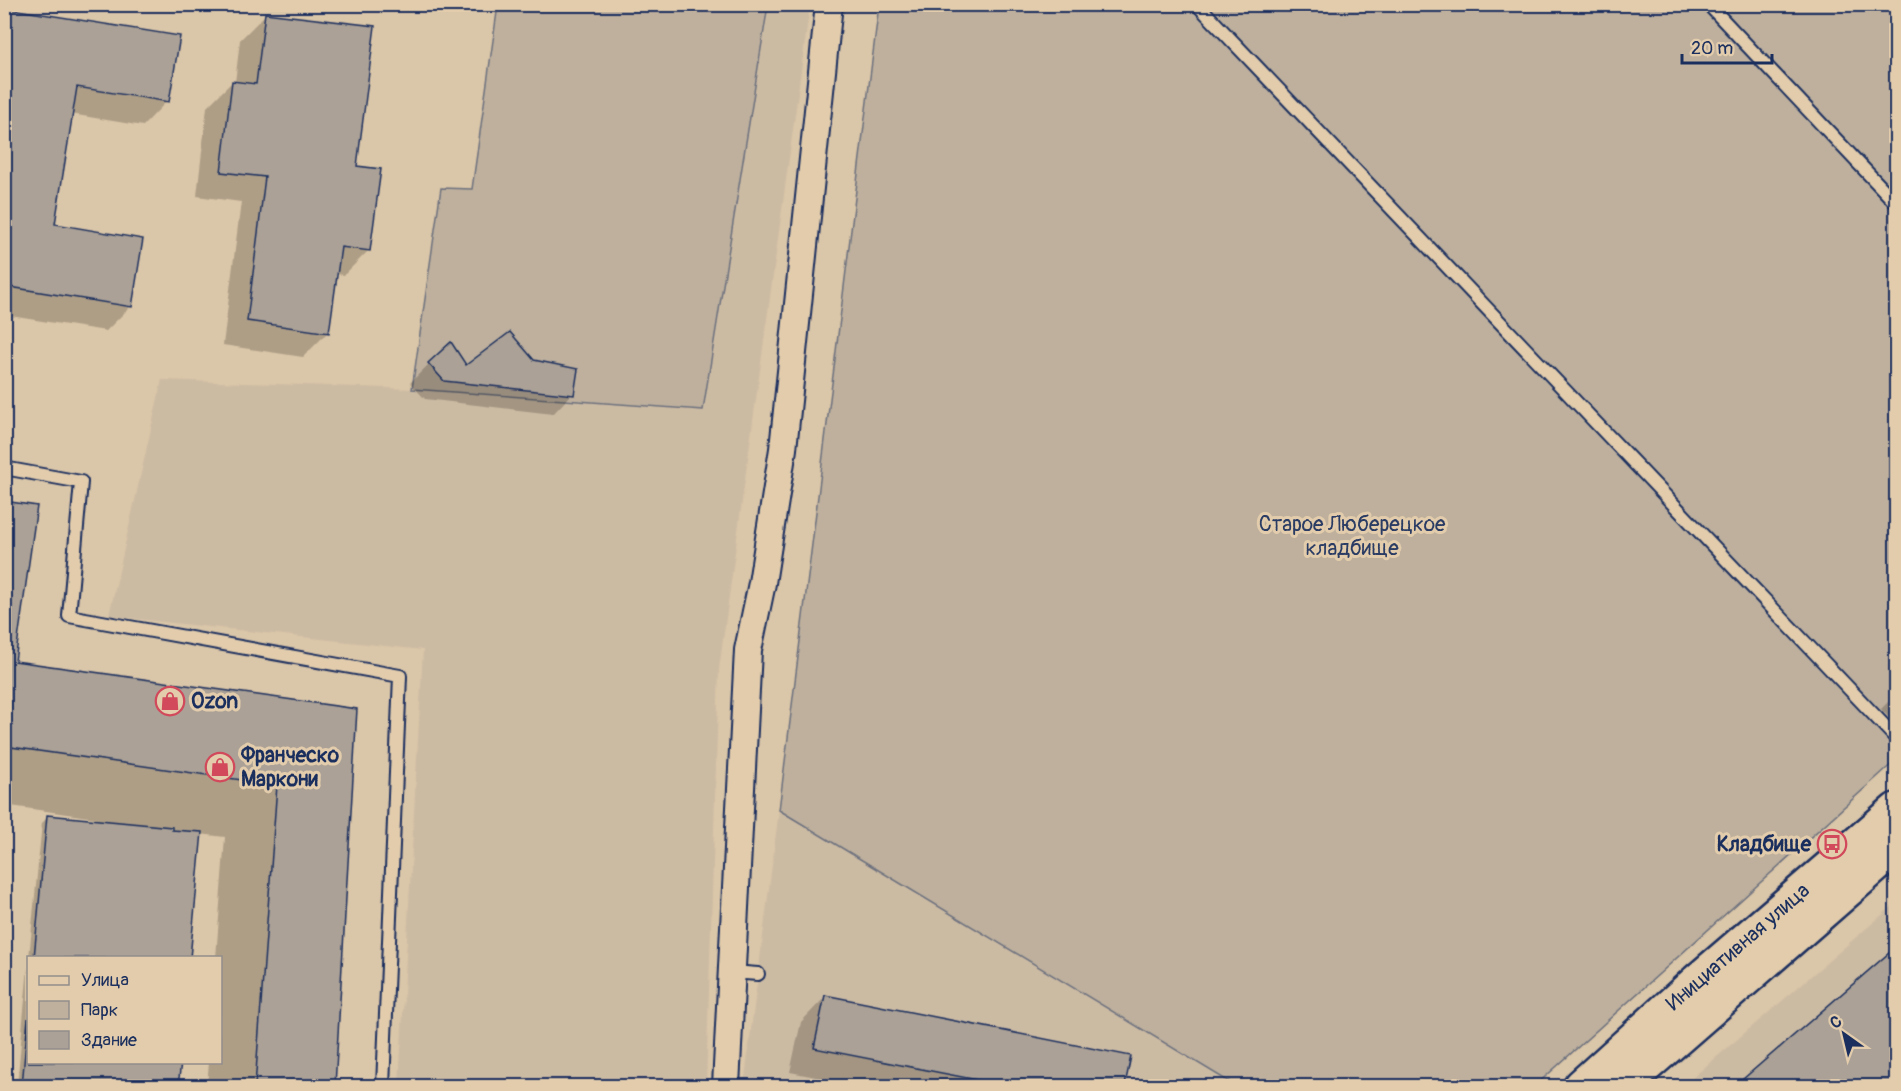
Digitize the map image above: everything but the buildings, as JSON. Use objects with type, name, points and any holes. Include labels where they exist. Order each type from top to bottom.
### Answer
[{"type":"main road","name":"Инициативная улица","points":[[1581,1086],[1697,981],[1896,810]]},
{"type":"main road","name":"Инициативная улица","points":[[1623,1086],[1896,848]]},
{"type":"street","points":[[726,1086],[748,650],[762,582],[781,459],[829,4]]},
{"type":"lane","points":[[1197,4],[1896,738]]},
{"type":"lane","points":[[1708,4],[1896,203]]},
{"type":"lane","points":[[4,468],[81,482],[69,616],[400,676],[383,1086]]},
{"type":"lane","points":[[732,972],[758,974]]},
{"type":"shaded area","points":[[768,5],[810,5],[719,669],[706,1086],[399,1086],[423,650],[109,616],[162,380],[412,389],[703,410]]},
{"type":"shaded area","points":[[779,810],[1236,1086],[744,1086]]},
{"type":"shaded area","points":[[1896,903],[1896,1086],[1683,1086]]},
{"type":"green space","points":[[498,5],[768,5],[703,410],[412,389],[441,188],[472,189]]},
{"type":"green space","name":"Старое Люберецкое кладбище","points":[[879,5],[1896,5],[1896,760],[1535,1086],[1236,1086],[779,810]]},
{"type":"place","name":"Ozon","points":[[170,701]]},
{"type":"place","name":"Франческо Маркони","points":[[220,767]]},
{"type":"place","name":"Кладбище","points":[[1832,844]]}]
